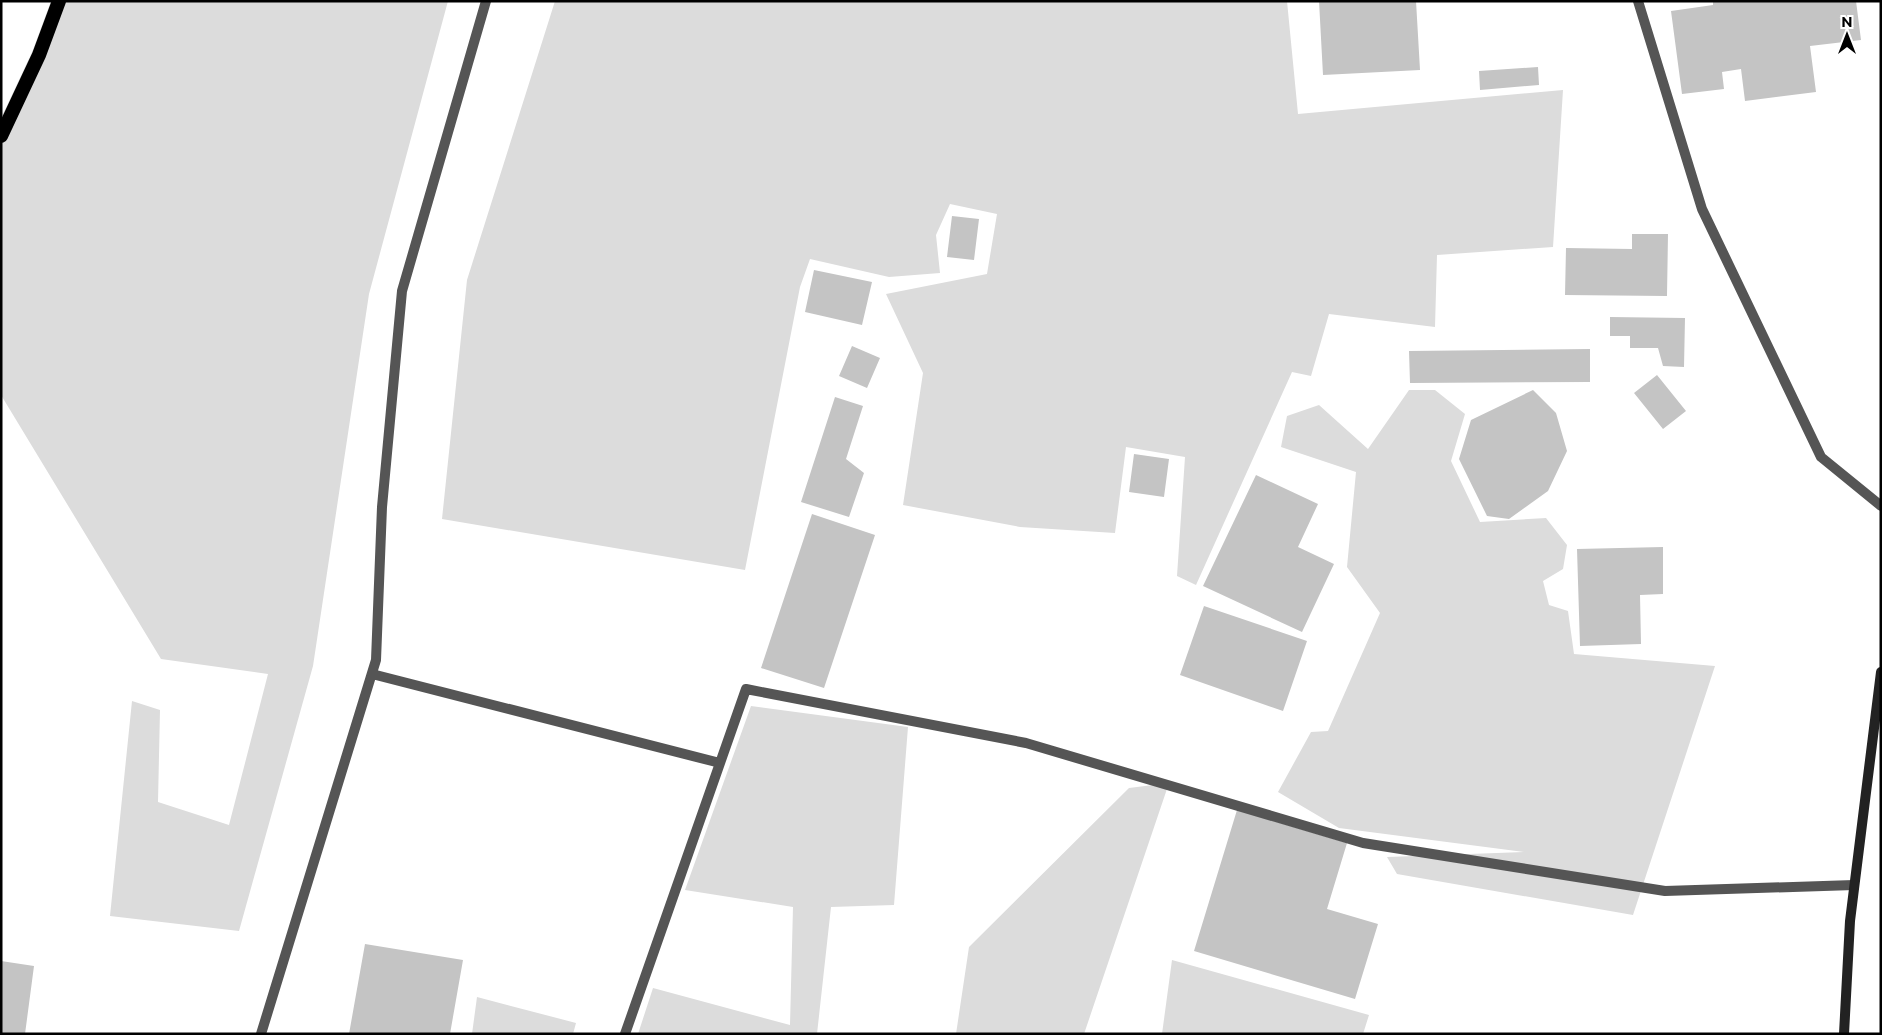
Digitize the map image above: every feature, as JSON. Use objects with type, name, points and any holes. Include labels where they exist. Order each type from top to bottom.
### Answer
[{"type":"highway","points":[[1,136],[39,55],[59,1]]},
{"type":"main road","points":[[1844,1034],[1850,921],[1881,672]]},
{"type":"street","points":[[261,1034],[376,660],[382,507],[402,290],[486,1]]},
{"type":"street","points":[[1638,1],[1702,209],[1821,457],[1881,506]]},
{"type":"street","points":[[372,674],[720,763]]},
{"type":"street","points":[[625,1034],[746,689],[1026,743],[1363,843],[1666,891],[1854,885]]},
{"type":"shaded area","points":[[65,1],[448,1],[369,294],[313,666],[239,931],[110,916],[132,701],[160,710],[158,802],[229,825],[268,674],[161,659],[1,395],[1,130]]},
{"type":"shaded area","points":[[555,1],[1287,1],[1298,114],[1563,90],[1553,247],[1437,255],[1435,327],[1329,314],[1311,376],[1292,372],[1196,585],[1177,576],[1185,457],[1126,447],[1115,533],[1020,527],[903,505],[923,373],[886,294],[987,274],[997,214],[950,204],[936,235],[940,273],[889,277],[810,259],[800,287],[745,570],[442,519],[467,280]]},
{"type":"shaded area","points":[[1409,390],[1435,390],[1465,414],[1451,461],[1480,522],[1546,518],[1567,545],[1563,569],[1543,581],[1549,605],[1568,611],[1574,654],[1715,666],[1633,915],[1397,874],[1387,857],[1524,852],[1339,828],[1278,792],[1311,732],[1328,731],[1380,613],[1347,567],[1356,472],[1281,447],[1287,416],[1319,405],[1368,449]]},
{"type":"shaded area","points":[[751,706],[908,727],[894,905],[831,907],[817,1034],[638,1034],[653,988],[790,1025],[793,907],[685,890]]},
{"type":"shaded area","points":[[1169,783],[1084,1034],[956,1034],[969,947],[1129,788]]},
{"type":"shaded area","points":[[1172,960],[1369,1015],[1363,1034],[1162,1034]]},
{"type":"shaded area","points":[[477,997],[576,1023],[573,1034],[472,1034]]},
{"type":"building","points":[[1319,1],[1416,1],[1420,70],[1323,75]]},
{"type":"building","points":[[1713,1],[1856,1],[1861,40],[1810,46],[1816,92],[1745,101],[1741,69],[1722,72],[1724,89],[1682,94],[1671,11],[1713,5]]},
{"type":"building","points":[[1538,67],[1539,85],[1480,90],[1479,71]]},
{"type":"building","points":[[952,216],[979,219],[974,260],[947,257]]},
{"type":"building","points":[[1632,234],[1668,234],[1667,296],[1565,295],[1566,248],[1632,249]]},
{"type":"building","points":[[814,270],[872,282],[862,325],[805,312]]},
{"type":"building","points":[[1610,317],[1685,318],[1684,367],[1663,366],[1658,348],[1630,348],[1630,336],[1610,336]]},
{"type":"building","points":[[852,346],[880,358],[867,388],[839,376]]},
{"type":"building","points":[[1590,349],[1590,382],[1410,383],[1409,351]]},
{"type":"building","points":[[1657,375],[1686,411],[1663,429],[1634,393]]},
{"type":"building","points":[[1533,390],[1556,413],[1567,451],[1548,491],[1509,519],[1487,516],[1459,459],[1471,420]]},
{"type":"building","points":[[835,397],[863,406],[846,459],[864,473],[849,517],[801,502]]},
{"type":"building","points":[[1134,454],[1169,459],[1164,497],[1129,492]]},
{"type":"building","points":[[1256,475],[1318,504],[1298,547],[1334,564],[1302,632],[1203,586]]},
{"type":"building","points":[[812,514],[875,535],[824,688],[761,668]]},
{"type":"building","points":[[1663,547],[1663,594],[1640,595],[1641,644],[1580,646],[1577,549]]},
{"type":"building","points":[[1204,606],[1307,641],[1283,711],[1180,675]]},
{"type":"building","points":[[1237,810],[1347,843],[1327,909],[1378,924],[1355,999],[1194,951]]},
{"type":"building","points":[[365,944],[463,960],[450,1034],[349,1034]]},
{"type":"building","points":[[1,961],[34,966],[25,1034],[1,1034]]}]
